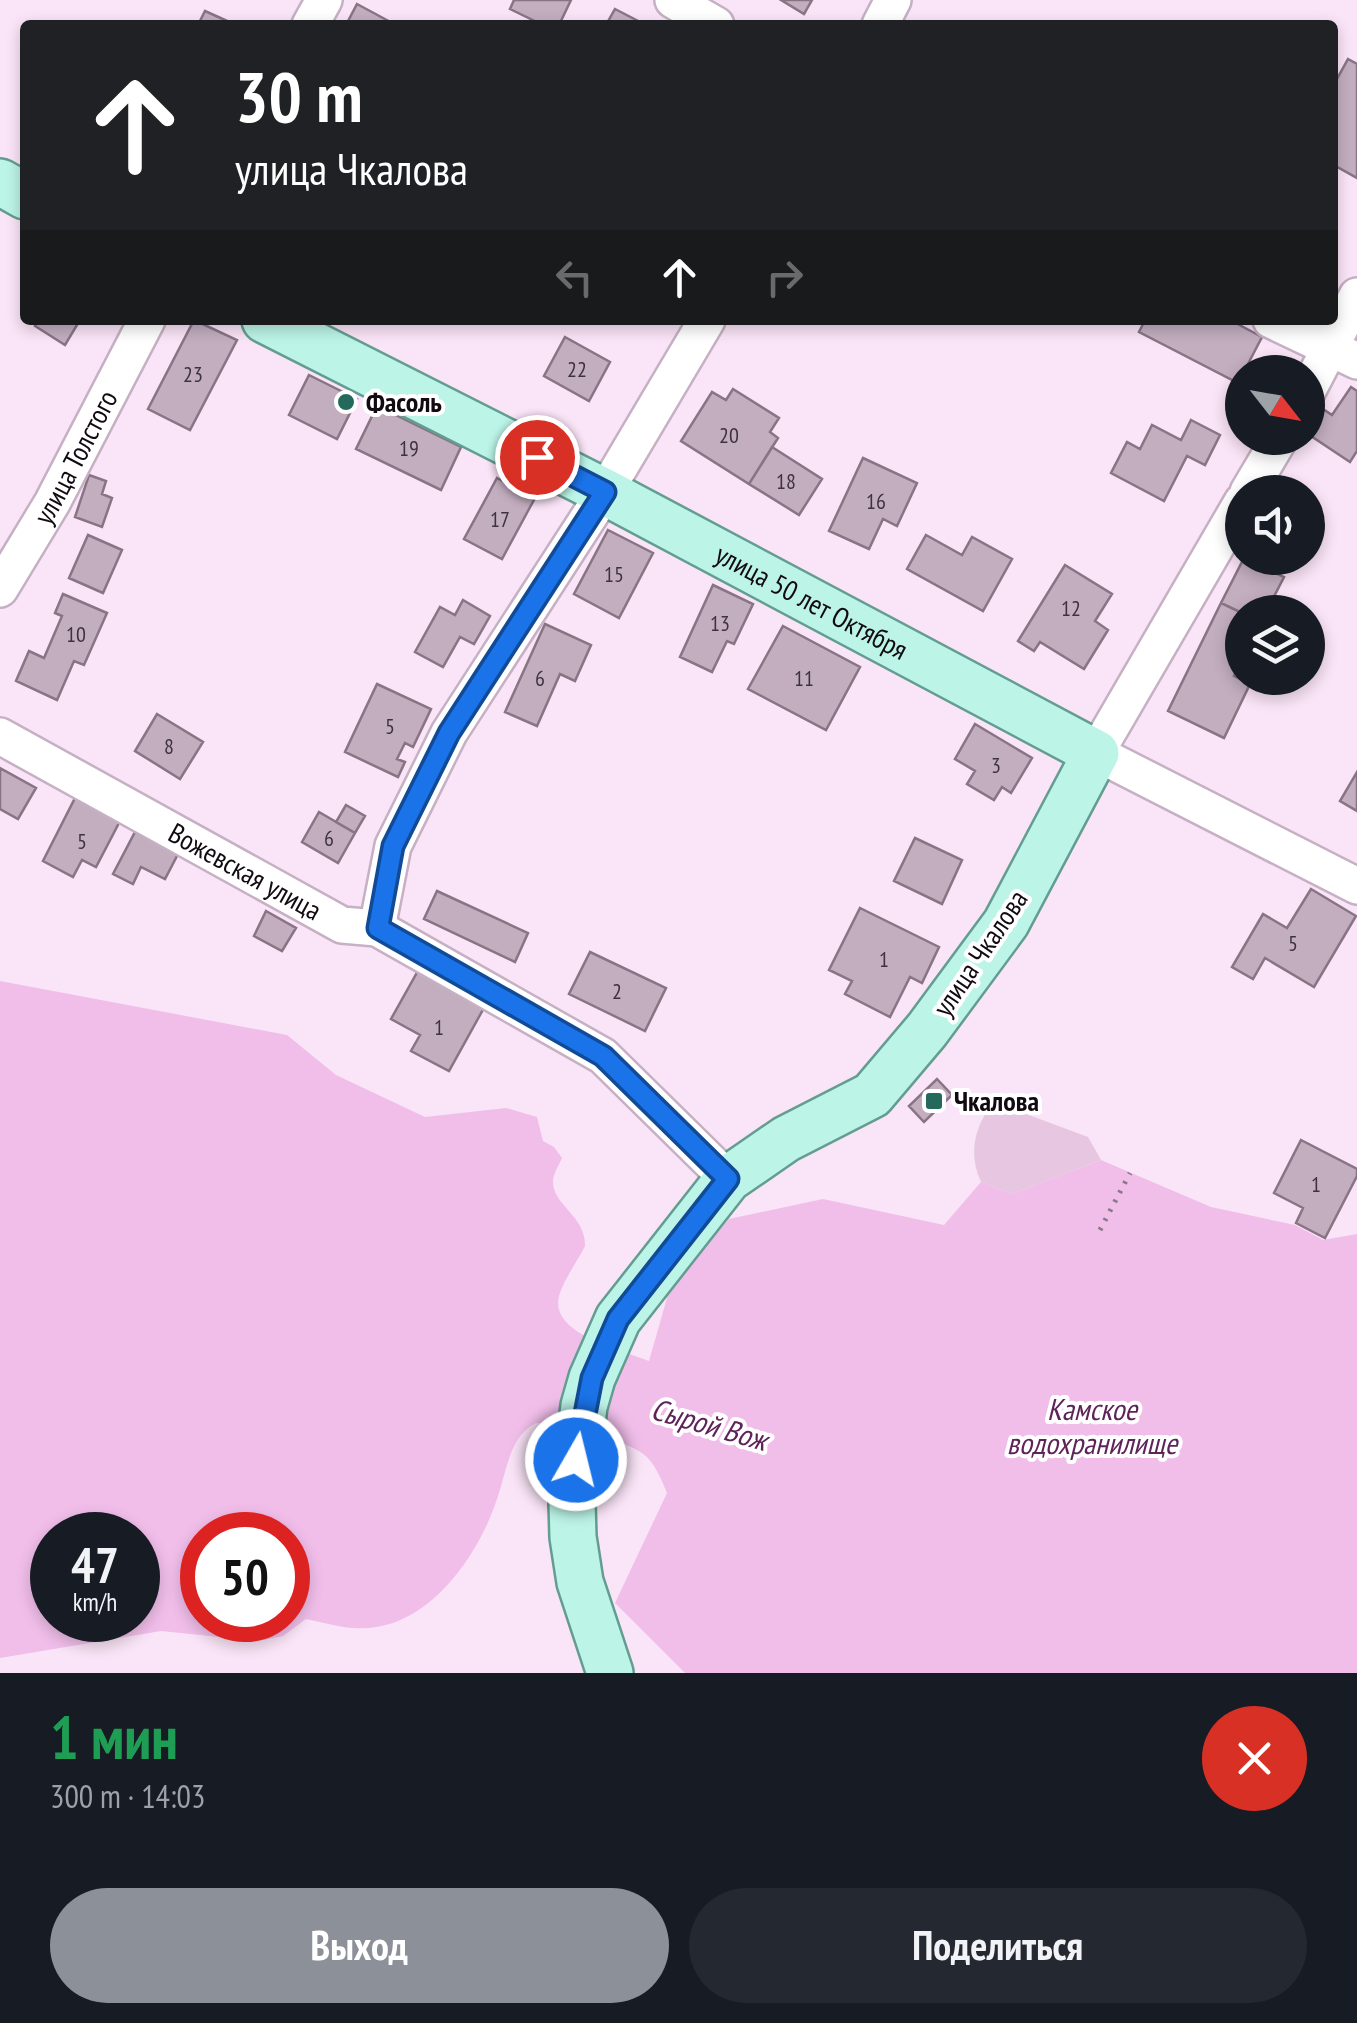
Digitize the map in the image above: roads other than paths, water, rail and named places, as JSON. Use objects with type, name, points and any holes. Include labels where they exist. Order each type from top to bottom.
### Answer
[{"type":"main road","name":"улица 50 лет Октября","points":[[275,325],[605,492],[1096,753]]},
{"type":"main road","name":"улица Чкалова","points":[[610,1673],[580,1582],[573,1538],[576,1460],[592,1378],[618,1319],[728,1179],[786,1140],[872,1094],[927,1030],[1006,922],[1096,753]]},
{"type":"street","points":[[673,0],[707,20]]},
{"type":"street","points":[[1325,373],[1344,355],[1357,296]]},
{"type":"street","name":"улица Толстого","points":[[0,589],[52,503],[144,325]]},
{"type":"street","points":[[378,928],[393,846],[449,733],[605,492],[704,325]]},
{"type":"street","points":[[1281,325],[1344,355]]},
{"type":"street","name":"улица Чкалова","points":[[1096,753],[1225,531]]},
{"type":"street","name":"Вожевская улица","points":[[0,736],[342,924],[378,928],[603,1056],[728,1179]]},
{"type":"street","name":"улица 50 лет Октября","points":[[1096,753],[1357,886]]},
{"type":"water","points":[[0,981],[287,1035],[336,1075],[425,1117],[506,1108],[537,1117],[543,1141],[562,1158],[553,1178],[554,1189],[584,1236],[585,1246],[561,1290],[559,1309],[565,1321],[590,1339],[649,1361],[671,1284],[729,1219],[823,1199],[944,1225],[981,1182],[1012,1194],[1101,1160],[1211,1207],[1295,1225],[1323,1240],[1357,1234],[1357,1673],[685,1673],[615,1603],[667,1493],[654,1466],[642,1453],[621,1443],[536,1423],[514,1445],[490,1518],[466,1562],[433,1600],[391,1624],[352,1628],[310,1620],[310,1512],[180,1512],[180,1633],[160,1631],[160,1512],[30,1512],[30,1642],[95,1642],[0,1658]]},
{"type":"place","name":"Фасоль","points":[[346,402]]},
{"type":"place","name":"Чкалова","points":[[934,1101]]},
{"type":"water label","name":"Сырой Вож","points":[[709,1425]]},
{"type":"water label","name":"Камское водохранилище","points":[[1092,1427]]}]
